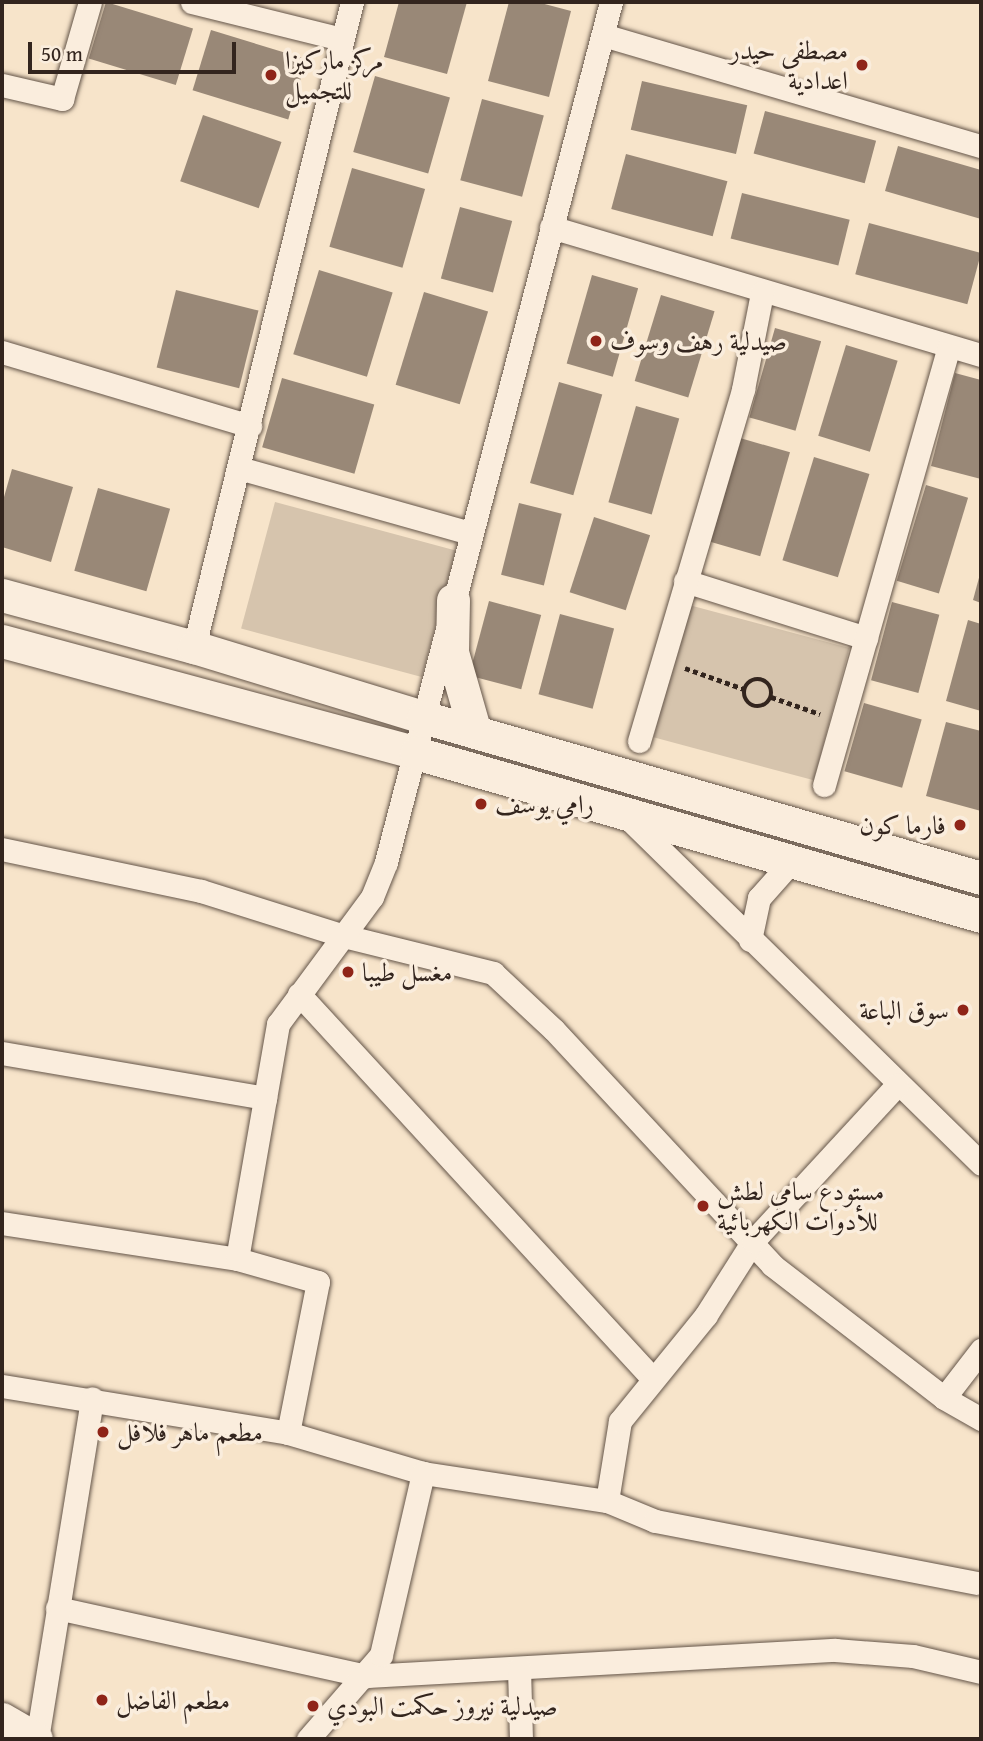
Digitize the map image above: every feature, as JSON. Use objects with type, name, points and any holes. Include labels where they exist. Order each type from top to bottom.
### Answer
[{"type":"main road","points":[[2,595],[194,647],[423,717],[981,878]]},
{"type":"main road","points":[[453,600],[452,652],[475,732]]},
{"type":"main road","points":[[2,641],[416,753],[981,916]]},
{"type":"main road","points":[[2,1719],[37,1739]]},
{"type":"street","points":[[2,85],[62,99],[90,2]]},
{"type":"street","points":[[192,2],[341,39]]},
{"type":"street","points":[[194,647],[352,2]]},
{"type":"street","points":[[237,1259],[278,1024],[372,897],[386,862],[611,2]]},
{"type":"street","points":[[603,35],[981,146]]},
{"type":"street","points":[[551,227],[762,293],[981,355]]},
{"type":"street","points":[[639,741],[661,659],[743,389],[762,293]]},
{"type":"street","points":[[824,785],[949,346]]},
{"type":"street","points":[[2,352],[250,426]]},
{"type":"street","points":[[239,468],[470,533]]},
{"type":"street","points":[[685,581],[866,638]]},
{"type":"street","points":[[623,812],[897,1085],[981,1164]]},
{"type":"street","points":[[2,849],[201,891],[344,936],[493,973],[554,1030],[772,1265],[944,1398],[981,1419]]},
{"type":"street","points":[[750,940],[759,898],[792,861]]},
{"type":"street","points":[[299,994],[653,1379]]},
{"type":"street","points":[[2,1053],[265,1098]]},
{"type":"street","points":[[607,1501],[620,1421],[706,1315],[752,1241],[897,1085]]},
{"type":"street","points":[[2,1223],[237,1259],[318,1283],[288,1433]]},
{"type":"street","points":[[944,1398],[981,1350]]},
{"type":"street","points":[[2,1386],[92,1398],[288,1433],[423,1473],[607,1501],[655,1521],[976,1583]]},
{"type":"street","points":[[37,1739],[92,1398]]},
{"type":"street","points":[[308,1739],[367,1676],[390,1630],[423,1473]]},
{"type":"street","points":[[57,1608],[367,1676],[835,1650],[913,1656],[981,1672]]},
{"type":"street","points":[[519,1668],[521,1739]]},
{"type":"path","points":[[661,659],[744,689]]},
{"type":"path","points":[[764,679],[770,686],[771,697],[762,706],[752,706],[745,699],[744,689],[751,680],[764,679]]},
{"type":"path","points":[[771,697],[842,722]]},
{"type":"shaded area","points":[[275,502],[456,550],[422,677],[241,629]]},
{"type":"shaded area","points":[[689,605],[849,648],[814,780],[654,737]]},
{"type":"building","points":[[106,2],[193,29],[176,85],[89,58]]},
{"type":"building","points":[[399,2],[467,2],[447,74],[384,57]]},
{"type":"building","points":[[509,2],[537,2],[571,11],[549,97],[488,81]]},
{"type":"building","points":[[211,30],[307,59],[288,119],[193,90]]},
{"type":"building","points":[[375,76],[450,97],[428,173],[353,152]]},
{"type":"building","points":[[642,81],[747,105],[736,154],[631,130]]},
{"type":"building","points":[[482,99],[544,116],[522,197],[460,180]]},
{"type":"building","points":[[765,111],[876,141],[865,183],[754,154]]},
{"type":"building","points":[[203,115],[281,142],[259,208],[180,181]]},
{"type":"building","points":[[898,146],[981,170],[981,219],[885,191]]},
{"type":"building","points":[[626,154],[727,181],[713,236],[611,209]]},
{"type":"building","points":[[352,168],[425,189],[402,268],[329,247]]},
{"type":"building","points":[[742,193],[850,220],[838,265],[731,239]]},
{"type":"building","points":[[460,207],[512,221],[493,292],[441,278]]},
{"type":"building","points":[[869,223],[981,253],[967,304],[855,274]]},
{"type":"building","points":[[319,270],[393,293],[367,377],[293,354]]},
{"type":"building","points":[[592,275],[638,288],[613,377],[567,363]]},
{"type":"building","points":[[176,290],[258,311],[239,388],[157,368]]},
{"type":"building","points":[[424,292],[488,312],[460,404],[396,385]]},
{"type":"building","points":[[661,295],[715,311],[688,397],[635,381]]},
{"type":"building","points":[[775,328],[821,341],[796,431],[749,417]]},
{"type":"building","points":[[846,345],[898,361],[870,452],[818,436]]},
{"type":"building","points":[[955,373],[981,380],[981,479],[931,466]]},
{"type":"building","points":[[282,378],[374,404],[354,474],[262,447]]},
{"type":"building","points":[[559,382],[602,394],[573,495],[530,483]]},
{"type":"building","points":[[636,406],[679,418],[652,515],[608,502]]},
{"type":"building","points":[[740,438],[790,452],[760,556],[710,542]]},
{"type":"building","points":[[814,457],[869,474],[838,577],[782,560]]},
{"type":"building","points":[[12,469],[73,487],[51,562],[2,547],[2,504]]},
{"type":"building","points":[[926,485],[968,498],[939,593],[897,581]]},
{"type":"building","points":[[98,488],[170,509],[146,591],[74,571]]},
{"type":"building","points":[[519,503],[562,514],[544,585],[501,575]]},
{"type":"building","points":[[594,517],[650,535],[626,610],[570,592]]},
{"type":"building","points":[[981,575],[981,603],[973,600]]},
{"type":"building","points":[[489,601],[541,615],[521,689],[469,675]]},
{"type":"building","points":[[892,602],[939,615],[918,693],[871,680]]},
{"type":"building","points":[[560,614],[614,628],[593,709],[539,694]]},
{"type":"building","points":[[968,620],[981,624],[981,711],[946,701]]},
{"type":"building","points":[[864,703],[922,720],[902,788],[844,771]]},
{"type":"building","points":[[946,722],[981,731],[981,811],[926,796]]},
{"type":"place","name":"مصطفى حيدر اعدادية","points":[[862,65]]},
{"type":"place","name":"مركز ماركيزا للتجميل","points":[[271,75]]},
{"type":"place","name":"صيدلية رهف وسوف","points":[[596,341]]},
{"type":"place","name":"رامي يوسف","points":[[481,804]]},
{"type":"place","name":"فارما كون","points":[[960,825]]},
{"type":"place","name":"مغسل طيبا","points":[[348,972]]},
{"type":"place","name":"سوق الباعة","points":[[963,1010]]},
{"type":"place","name":"مستودع سامي لطش للأدوات الكهربائية","points":[[703,1206]]},
{"type":"place","name":"مطعم ماهر فلافل","points":[[103,1432]]},
{"type":"place","name":"مطعم الفاضل","points":[[102,1700]]},
{"type":"place","name":"صيدلية نيروز حكمت البودي","points":[[313,1706]]}]
